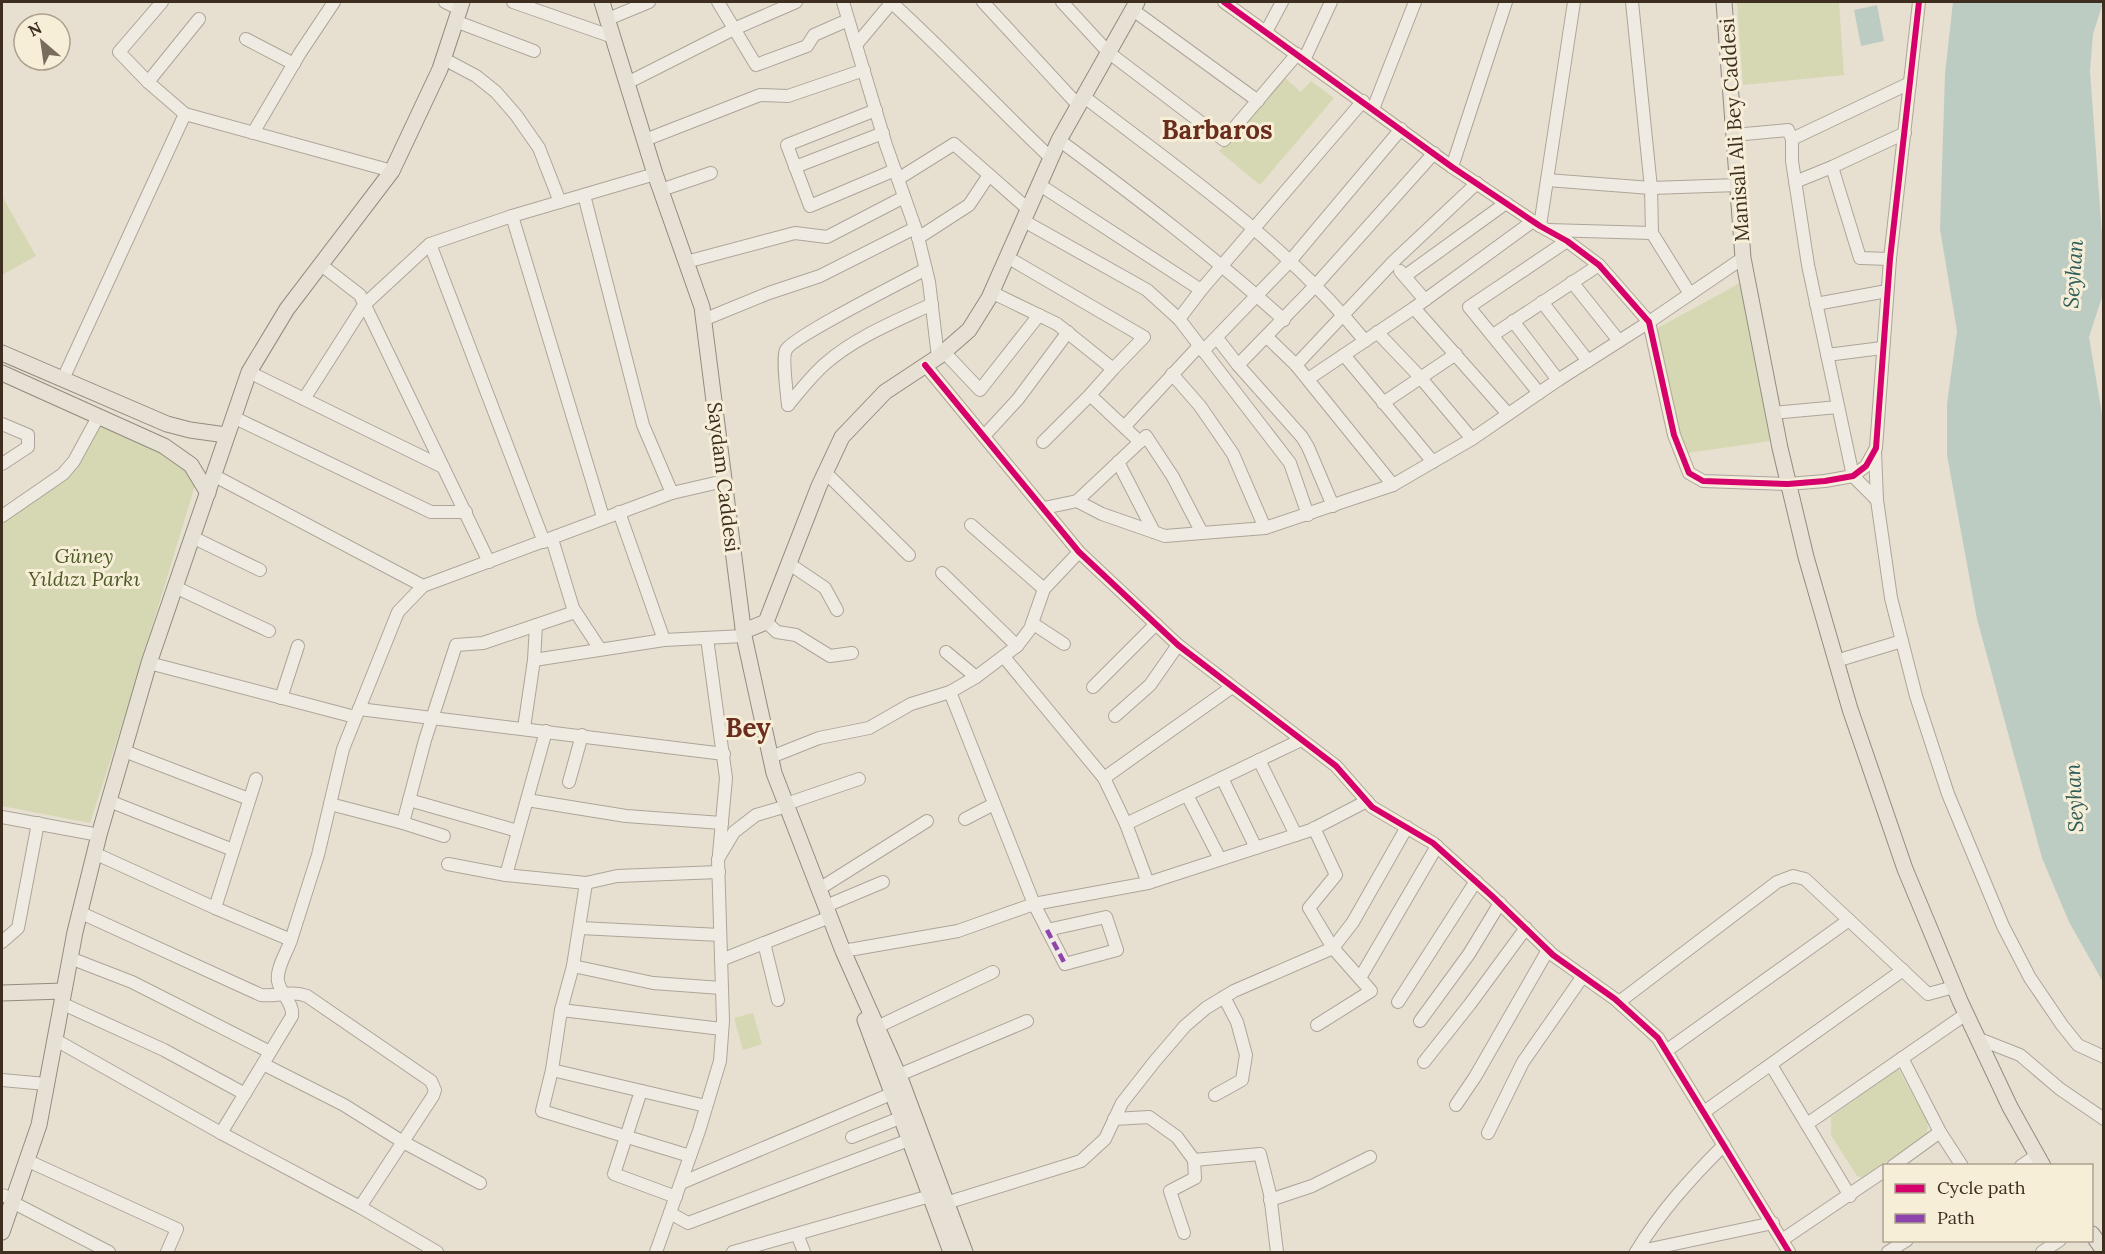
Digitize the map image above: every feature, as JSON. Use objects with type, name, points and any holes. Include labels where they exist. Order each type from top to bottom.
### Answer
[{"type":"main road","name":"Saydam Caddesi","points":[[602,2],[655,174],[702,307],[744,633],[774,773],[843,951]]},
{"type":"main road","name":"Manisalı Ali Bey Caddesi","points":[[1724,2],[1743,258],[1773,414],[1806,557],[1853,720],[1905,869],[1977,1038],[2010,1107],[2040,1160]]},
{"type":"main road","points":[[744,633],[766,622],[825,472],[842,437],[885,392],[936,358],[969,330],[991,292],[1059,140],[1135,6]]},
{"type":"main road","points":[[2,1232],[9,1199],[39,1125],[79,912],[99,835],[149,663],[208,494],[232,417],[249,372],[287,309],[392,171],[444,59],[459,10]]},
{"type":"main road","points":[[2,353],[167,424],[226,435]]},
{"type":"main road","points":[[2,374],[164,446],[191,465],[208,494]]},
{"type":"main road","points":[[843,951],[898,1075],[964,1252]]},
{"type":"main road","points":[[843,951],[872,1044],[951,1252]]},
{"type":"main road","points":[[2,993],[62,997]]},
{"type":"main road","points":[[2093,1237],[2103,1251]]},
{"type":"street","points":[[253,133],[334,2]]},
{"type":"street","points":[[445,2],[534,51]]},
{"type":"street","points":[[513,2],[613,37]]},
{"type":"street","points":[[608,19],[649,2]]},
{"type":"street","points":[[718,2],[756,65],[807,46],[814,35],[848,20]]},
{"type":"street","points":[[627,83],[734,29],[796,2]]},
{"type":"street","points":[[843,2],[883,133],[917,233],[932,304],[936,358],[984,436],[1079,552],[1178,645],[1336,766],[1372,807],[1437,846],[1548,950],[1619,1002],[1658,1038],[1789,1252]]},
{"type":"street","points":[[856,45],[892,2],[1051,158]]},
{"type":"street","points":[[983,2],[1081,100],[1255,228],[1291,260],[1344,315],[1365,341]]},
{"type":"street","points":[[1062,2],[1108,52],[1224,140],[1300,57],[1330,2]]},
{"type":"street","points":[[1266,32],[1282,2]]},
{"type":"street","points":[[1373,109],[1415,2]]},
{"type":"street","points":[[1452,167],[1506,2]]},
{"type":"street","points":[[1540,225],[1574,2]]},
{"type":"street","points":[[1632,2],[1651,188],[1652,233],[1690,294]]},
{"type":"street","points":[[1919,2],[1890,259],[1875,450],[1877,500],[1892,598],[1916,696],[1948,794],[2003,926],[2030,978],[2062,1026],[2078,1045],[2103,1057]]},
{"type":"street","points":[[1229,3],[1452,167],[1599,264],[1649,322],[1674,435],[1689,473],[1703,481],[1788,484],[1853,476],[1866,466],[1875,450]]},
{"type":"street","points":[[155,4],[119,52],[148,82],[185,114],[392,171]]},
{"type":"street","points":[[1135,6],[1258,101]]},
{"type":"street","points":[[148,82],[199,19]]},
{"type":"street","points":[[246,39],[294,64]]},
{"type":"street","points":[[444,59],[476,76],[496,92],[516,115],[539,148],[560,202]]},
{"type":"street","points":[[645,140],[760,95],[788,96],[864,70]]},
{"type":"street","points":[[1792,139],[1910,83]]},
{"type":"street","points":[[1179,319],[1201,290],[1363,101]]},
{"type":"street","points":[[876,110],[787,145],[810,206],[897,174],[954,144],[1027,215],[1147,291],[1179,319],[1290,463],[1308,515]]},
{"type":"street","points":[[63,379],[185,114]]},
{"type":"street","points":[[1125,426],[1172,375],[1201,348],[1217,338],[1291,260],[1401,129]]},
{"type":"street","points":[[1734,135],[1788,130],[1792,139],[1795,182],[1816,304],[1853,476],[1877,500]]},
{"type":"street","points":[[795,167],[883,133]]},
{"type":"street","points":[[1795,182],[1905,133]]},
{"type":"street","points":[[1059,140],[1223,266],[1284,320]]},
{"type":"street","points":[[1238,365],[1284,320],[1434,153]]},
{"type":"street","points":[[1832,167],[1860,258],[1890,259]]},
{"type":"street","points":[[661,190],[711,173]]},
{"type":"street","points":[[304,399],[364,304],[430,244],[512,216],[655,174]]},
{"type":"street","points":[[703,320],[769,293],[820,276],[917,233],[969,205],[988,175]]},
{"type":"street","points":[[1547,180],[1651,188],[1738,185]]},
{"type":"street","points":[[1296,365],[1393,262],[1477,183]]},
{"type":"street","points":[[1040,185],[1201,290]]},
{"type":"street","points":[[584,195],[643,426],[672,493]]},
{"type":"street","points":[[686,262],[795,233],[827,237],[904,197]]},
{"type":"street","points":[[1405,276],[1506,203]]},
{"type":"street","points":[[512,216],[603,517]]},
{"type":"street","points":[[1308,379],[1540,225],[1652,233]]},
{"type":"street","points":[[1539,393],[1469,307],[1567,241]]},
{"type":"street","points":[[430,244],[575,612],[600,649]]},
{"type":"street","points":[[1007,257],[1144,337],[1043,442]]},
{"type":"street","points":[[1077,501],[1102,514],[1165,536],[1265,528],[1393,485],[1472,439],[1743,258]]},
{"type":"street","points":[[1393,262],[1425,300]]},
{"type":"street","points":[[320,264],[360,295],[489,562]]},
{"type":"street","points":[[1493,335],[1599,264]]},
{"type":"street","points":[[926,269],[811,331],[787,347],[784,356],[788,405],[824,364],[888,324],[932,304]]},
{"type":"street","points":[[1572,282],[1619,341]]},
{"type":"street","points":[[1816,304],[1887,291]]},
{"type":"street","points":[[991,292],[1057,324],[1113,369]]},
{"type":"street","points":[[1542,302],[1588,361]]},
{"type":"street","points":[[1414,308],[1508,414]]},
{"type":"street","points":[[936,358],[980,390],[1039,315]]},
{"type":"street","points":[[1514,321],[1558,380]]},
{"type":"street","points":[[984,436],[1018,399],[1068,332]]},
{"type":"street","points":[[1377,332],[1420,377],[1472,439]]},
{"type":"street","points":[[1267,337],[1308,379],[1393,485]]},
{"type":"street","points":[[1217,338],[1302,437],[1333,506]]},
{"type":"street","points":[[1827,356],[1882,348]]},
{"type":"street","points":[[1383,403],[1456,354]]},
{"type":"street","points":[[1344,355],[1433,462]]},
{"type":"street","points":[[249,372],[443,467]]},
{"type":"street","points":[[1172,375],[1200,406],[1233,454],[1265,528]]},
{"type":"street","points":[[1090,395],[1140,442]]},
{"type":"street","points":[[1773,414],[1838,407]]},
{"type":"street","points":[[2,516],[63,474],[74,461],[98,417]]},
{"type":"street","points":[[232,417],[431,512],[465,512]]},
{"type":"street","points":[[2,424],[28,435],[28,447],[2,464]]},
{"type":"street","points":[[1044,508],[1077,501],[1146,436],[1173,477],[1202,533]]},
{"type":"street","points":[[1118,462],[1154,532]]},
{"type":"street","points":[[825,472],[909,555]]},
{"type":"street","points":[[213,475],[423,586]]},
{"type":"street","points":[[221,1133],[293,1014],[278,976],[318,855],[343,749],[398,612],[423,586],[548,541],[603,517],[672,493],[724,481]]},
{"type":"street","points":[[619,512],[664,640]]},
{"type":"street","points":[[971,525],[1044,589]]},
{"type":"street","points":[[192,537],[260,570]]},
{"type":"street","points":[[771,757],[819,738],[869,728],[911,704],[950,692],[976,676],[1017,646],[1032,623],[1044,589],[1079,552]]},
{"type":"street","points":[[788,563],[825,588],[837,610]]},
{"type":"street","points":[[942,573],[1017,646]]},
{"type":"street","points":[[175,587],[269,631]]},
{"type":"street","points":[[403,822],[432,718],[456,645],[483,643],[575,612]]},
{"type":"street","points":[[766,622],[777,632],[796,635],[830,656],[852,653]]},
{"type":"street","points":[[1032,623],[1064,644]]},
{"type":"street","points":[[1093,687],[1156,624]]},
{"type":"street","points":[[524,728],[534,660],[536,625]]},
{"type":"street","points":[[534,660],[664,640],[744,633]]},
{"type":"street","points":[[657,1252],[720,1061],[722,988],[718,865],[726,778],[707,638]]},
{"type":"street","points":[[1836,661],[1902,641]]},
{"type":"street","points":[[1115,716],[1150,685],[1178,645]]},
{"type":"street","points":[[281,698],[298,646]]},
{"type":"street","points":[[946,652],[976,676]]},
{"type":"street","points":[[1004,657],[1104,778],[1126,824],[1148,882]]},
{"type":"street","points":[[149,663],[281,698],[357,713],[524,728],[724,754]]},
{"type":"street","points":[[1104,778],[1232,687]]},
{"type":"street","points":[[950,692],[1034,904],[1047,930],[1065,964],[1117,950],[1107,917],[1047,930]]},
{"type":"street","points":[[506,875],[546,731]]},
{"type":"street","points":[[569,782],[582,735]]},
{"type":"street","points":[[1126,824],[1301,740]]},
{"type":"street","points":[[124,751],[249,799]]},
{"type":"street","points":[[1260,760],[1296,835]]},
{"type":"street","points":[[1222,778],[1256,848]]},
{"type":"street","points":[[215,908],[255,779]]},
{"type":"street","points":[[718,865],[734,832],[756,815],[859,779]]},
{"type":"street","points":[[1186,795],[1220,859]]},
{"type":"street","points":[[409,800],[518,831]]},
{"type":"street","points":[[527,800],[626,816],[722,823]]},
{"type":"street","points":[[109,801],[233,850]]},
{"type":"street","points":[[843,951],[958,931],[1034,904],[1148,882],[1296,835],[1367,801]]},
{"type":"street","points":[[330,804],[403,822],[444,836]]},
{"type":"street","points":[[965,819],[994,804]]},
{"type":"street","points":[[2,817],[99,835]]},
{"type":"street","points":[[819,889],[927,821]]},
{"type":"street","points":[[2,942],[18,928],[38,824]]},
{"type":"street","points":[[946,1203],[1081,1161],[1105,1139],[1122,1103],[1185,1026],[1206,1008],[1224,997],[1334,948],[1353,922],[1407,827]]},
{"type":"street","points":[[1314,828],[1336,875],[1309,908],[1334,948],[1371,991],[1317,1026]]},
{"type":"street","points":[[1360,978],[1437,846]]},
{"type":"street","points":[[94,853],[291,940]]},
{"type":"street","points":[[448,864],[506,875],[586,883],[618,876],[718,865]]},
{"type":"street","points":[[1619,1002],[1777,882],[1793,876],[1805,879],[1928,994],[1954,987]]},
{"type":"street","points":[[1398,1002],[1476,881]]},
{"type":"street","points":[[721,960],[764,943],[883,882]]},
{"type":"street","points":[[586,883],[573,966],[561,1010],[552,1070],[542,1111],[690,1156]]},
{"type":"street","points":[[1420,1021],[1469,954],[1500,903]]},
{"type":"street","points":[[79,912],[261,995],[301,993],[313,998],[431,1081],[435,1090],[433,1096],[360,1207]]},
{"type":"street","points":[[1666,1051],[1849,920]]},
{"type":"street","points":[[580,928],[720,935]]},
{"type":"street","points":[[1424,1062],[1526,928]]},
{"type":"street","points":[[764,943],[778,1000]]},
{"type":"street","points":[[1456,1105],[1475,1077],[1548,950]]},
{"type":"street","points":[[70,958],[132,982],[270,1052]]},
{"type":"street","points":[[573,966],[653,983],[722,988]]},
{"type":"street","points":[[1704,1112],[1903,970]]},
{"type":"street","points":[[877,1027],[993,972]]},
{"type":"street","points":[[1488,1133],[1523,1062],[1583,976]]},
{"type":"street","points":[[62,997],[245,1094]]},
{"type":"street","points":[[1215,1095],[1242,1080],[1246,1055],[1237,1022],[1224,997]]},
{"type":"street","points":[[561,1010],[722,1029]]},
{"type":"street","points":[[1807,1124],[1966,1014]]},
{"type":"street","points":[[898,1075],[1027,1021]]},
{"type":"street","points":[[1977,1038],[2020,1055],[2060,1089],[2103,1119]]},
{"type":"street","points":[[54,1039],[221,1133],[360,1207],[437,1252]]},
{"type":"street","points":[[1902,1058],[1940,1132],[1961,1164]]},
{"type":"street","points":[[263,1064],[344,1106],[403,1142],[480,1184]]},
{"type":"street","points":[[1771,1065],[1850,1196]]},
{"type":"street","points":[[552,1070],[706,1106]]},
{"type":"street","points":[[2,1080],[46,1084]]},
{"type":"street","points":[[641,1091],[614,1174],[676,1197]]},
{"type":"street","points":[[681,1183],[891,1094]]},
{"type":"street","points":[[1114,1119],[1149,1117],[1177,1137],[1194,1160],[1195,1178],[1170,1191],[1184,1233]]},
{"type":"street","points":[[852,1137],[900,1118]]},
{"type":"street","points":[[1896,1164],[1940,1132]]},
{"type":"street","points":[[670,1213],[688,1223],[909,1140]]},
{"type":"street","points":[[1636,1252],[1663,1212],[1692,1177],[1724,1145]]},
{"type":"street","points":[[1194,1160],[1260,1154],[1270,1200],[1277,1252]]},
{"type":"street","points":[[1270,1200],[1311,1186],[1370,1157]]},
{"type":"street","points":[[26,1160],[177,1229],[167,1252]]},
{"type":"street","points":[[1782,1240],[1883,1172]]},
{"type":"street","points":[[733,1252],[930,1196]]},
{"type":"street","points":[[9,1199],[110,1252]]},
{"type":"street","points":[[1636,1252],[1773,1223]]},
{"type":"street","points":[[798,1234],[804,1252]]},
{"type":"street","points":[[1888,1252],[1903,1242]]},
{"type":"street","points":[[2042,1252],[2057,1242]]},
{"type":"green space","points":[[1737,2],[1839,2],[1844,75],[1743,85]]},
{"type":"green space","points":[[1284,77],[1301,92],[1311,81],[1334,98],[1260,185],[1219,151]]},
{"type":"green space","points":[[2,196],[36,256],[2,275]]},
{"type":"green space","points":[[1740,283],[1770,441],[1674,455],[1653,347],[1654,330]]},
{"type":"green space","name":"Güney Yıldızı Parkı","points":[[98,417],[184,463],[196,482],[90,823],[2,806],[2,518],[55,485]]},
{"type":"green space","points":[[753,1013],[762,1044],[743,1050],[734,1018]]},
{"type":"green space","points":[[1898,1068],[1928,1123],[1927,1133],[1863,1178],[1857,1176],[1831,1135],[1831,1117]]},
{"type":"water","name":"Seyhan","points":[[1953,2],[2101,2],[2102,6],[2093,34],[2090,71],[2104,291],[2089,337],[2104,426],[2103,982],[2069,922],[2042,858],[1977,619],[1947,455],[1947,404],[1957,331],[1940,229],[1945,74]]},
{"type":"water","points":[[1877,5],[1884,41],[1861,46],[1854,10]]},
{"type":"marked path","points":[[1047,930],[1065,964]]},
{"type":"cycle path","points":[[1224,2],[1452,167],[1540,226],[1567,241],[1599,265],[1649,322],[1674,435],[1689,473],[1703,481],[1788,484],[1853,476],[1866,466],[1876,448],[1890,259],[1919,2]]},
{"type":"cycle path","points":[[925,365],[1079,552],[1178,645],[1336,766],[1372,807],[1433,843],[1553,955],[1615,999],[1658,1038],[1789,1252]]},
{"type":"district","name":"Barbaros","points":[[1217,129]]},
{"type":"district","name":"Bey","points":[[748,727]]}]
